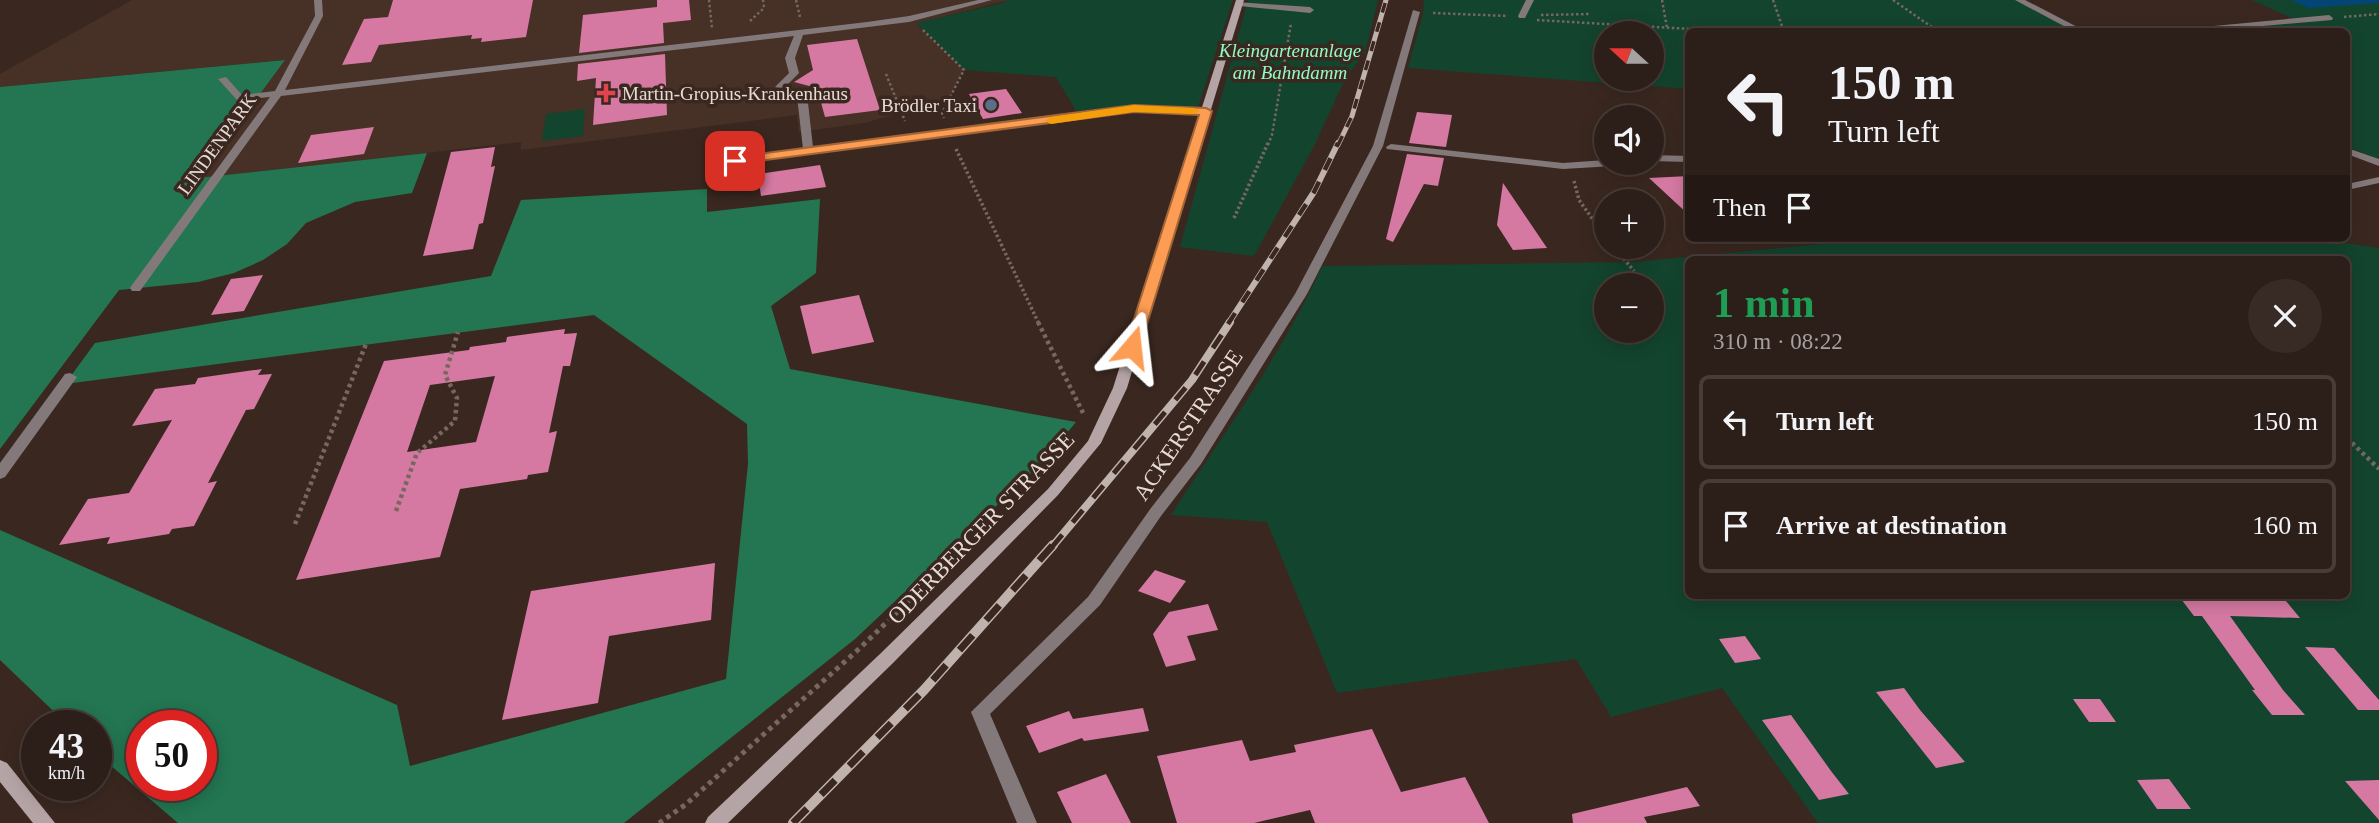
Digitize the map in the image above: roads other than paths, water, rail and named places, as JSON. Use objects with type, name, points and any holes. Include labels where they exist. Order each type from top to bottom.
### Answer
[{"type":"main road","name":"ODERBERGER STRASSE","points":[[715,823],[999,549],[1094,443],[1120,388],[1240,2]]},
{"type":"main road","points":[[0,768],[45,823]]},
{"type":"street","name":"LINDENPARK","points":[[136,288],[279,92],[318,16],[318,0]]},
{"type":"street","points":[[223,79],[240,97],[909,19],[988,0]]},
{"type":"street","points":[[1522,16],[1530,0]]},
{"type":"street","points":[[2019,0],[2075,28]]},
{"type":"street","points":[[1240,2],[1310,10]]},
{"type":"street","name":"ACKERSTRASSE","points":[[1027,823],[980,712],[1094,601],[1156,512],[1196,461],[1295,303],[1378,146],[1416,12]]},
{"type":"street","points":[[2204,28],[2329,18]]},
{"type":"street","points":[[800,32],[789,58],[794,74],[780,87],[802,94],[808,150]]},
{"type":"street","points":[[738,188],[735,161],[948,131],[1134,109],[1206,111]]},
{"type":"street","points":[[1391,147],[1570,166],[1594,164]]},
{"type":"street","points":[[2350,152],[2379,163]]},
{"type":"street","points":[[1664,158],[1685,159]]},
{"type":"street","points":[[2350,186],[2379,180]]},
{"type":"street","points":[[0,474],[70,377]]},
{"type":"water","points":[[2291,0],[2379,0],[2379,3],[2309,8]]},
{"type":"railway","points":[[1338,145],[1352,116],[1386,0]]},
{"type":"railway","points":[[1228,324],[1314,192],[1338,143]]},
{"type":"railway","points":[[1052,547],[1192,380],[1230,322]]},
{"type":"railway","points":[[793,823],[924,690],[1053,545]]},
{"type":"place","name":"Martin-Gropius-Krankenhaus","points":[[606,93]]},
{"type":"place","name":"Brödler Taxi","points":[[991,105]]},
{"type":"park label","name":"Kleingartenanlage am Bahndamm","points":[[1290,61]]}]
